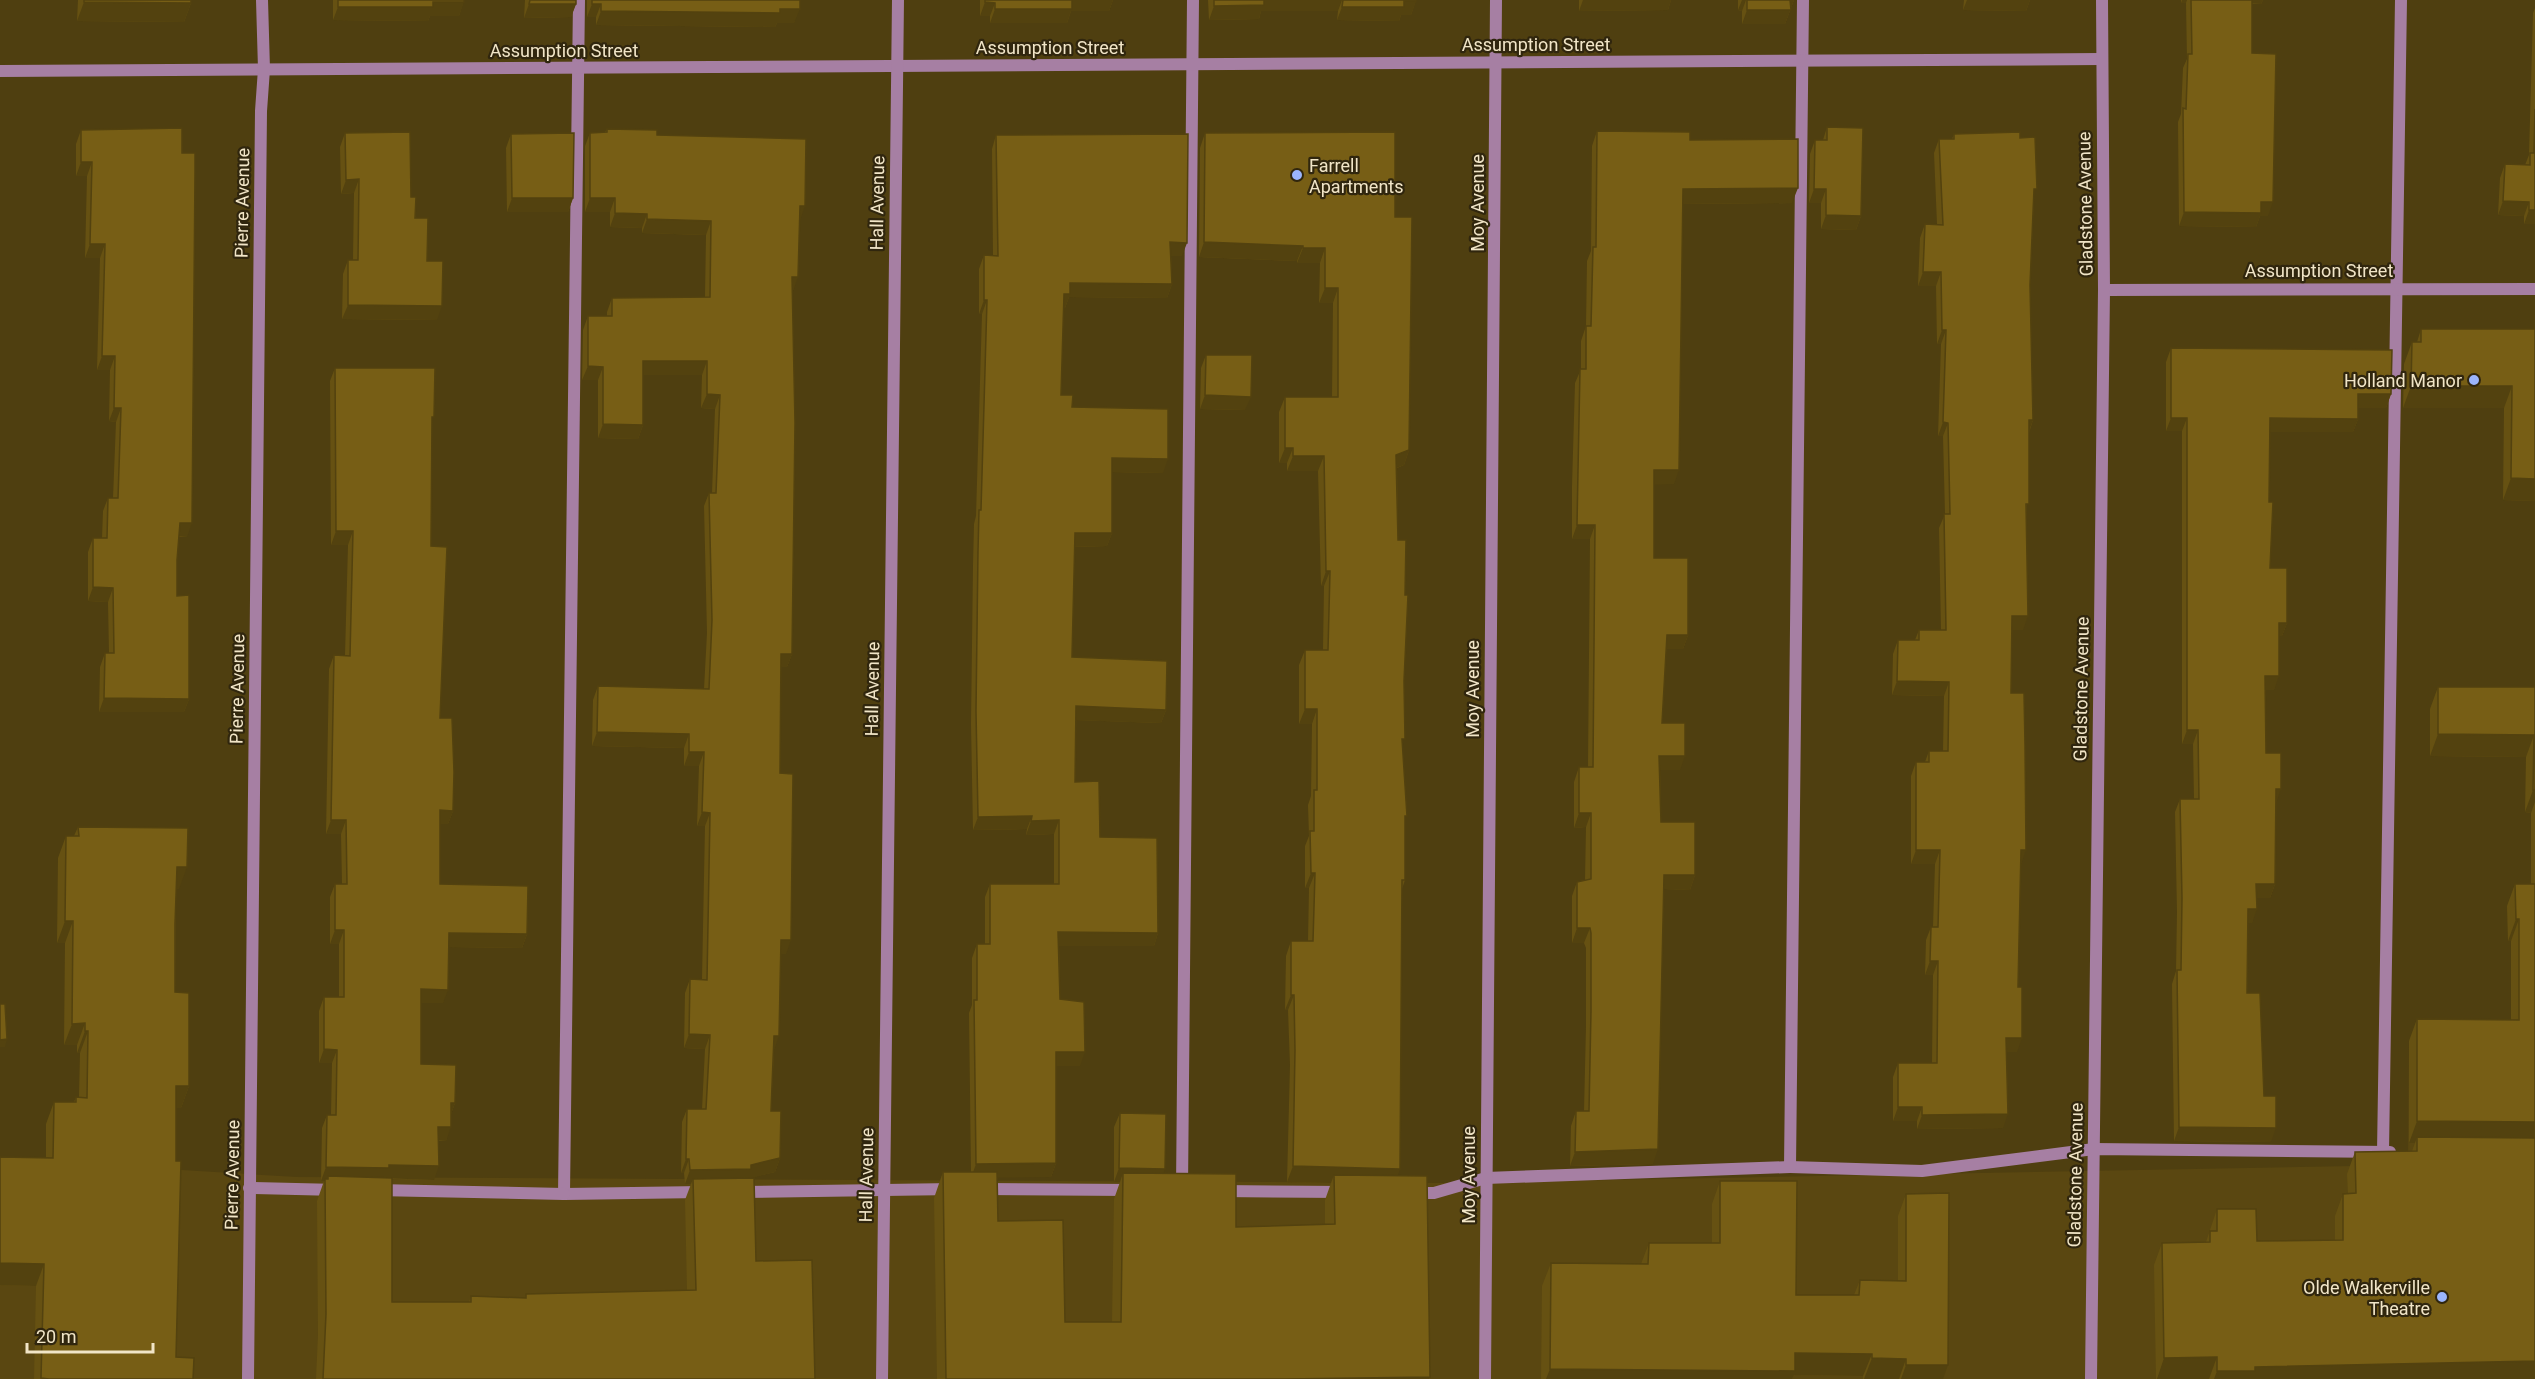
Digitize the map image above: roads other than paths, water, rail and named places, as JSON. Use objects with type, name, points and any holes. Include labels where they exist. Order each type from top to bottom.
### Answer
[{"type":"street","name":"Pierre Avenue","points":[[249,1379],[249,1188],[261,111],[264,69],[262,0]]},
{"type":"street","points":[[564,1194],[579,0]]},
{"type":"street","name":"Hall Avenue","points":[[882,1379],[898,0]]},
{"type":"street","points":[[1193,0],[1188,1191],[1362,1192]]},
{"type":"street","name":"Moy Avenue","points":[[1485,1379],[1496,0]]},
{"type":"street","points":[[1790,1167],[1803,0]]},
{"type":"street","name":"Gladstone Avenue","points":[[2091,1379],[2104,290],[2102,0]]},
{"type":"street","points":[[2383,1152],[2401,0]]},
{"type":"street","name":"Assumption Street","points":[[0,71],[2101,59]]},
{"type":"street","name":"Assumption Street","points":[[2104,290],[2535,289]]},
{"type":"street","points":[[1398,1193],[1434,1193],[1486,1178],[1790,1167],[1922,1172],[2094,1149],[2406,1152]]},
{"type":"street","points":[[249,1188],[564,1194],[969,1189],[1147,1190]]},
{"type":"place","name":"Farrell Apartments","points":[[1297,175]]},
{"type":"place","name":"Holland Manor","points":[[2474,380]]},
{"type":"place","name":"Olde Walkerville Theatre","points":[[2442,1297]]}]
